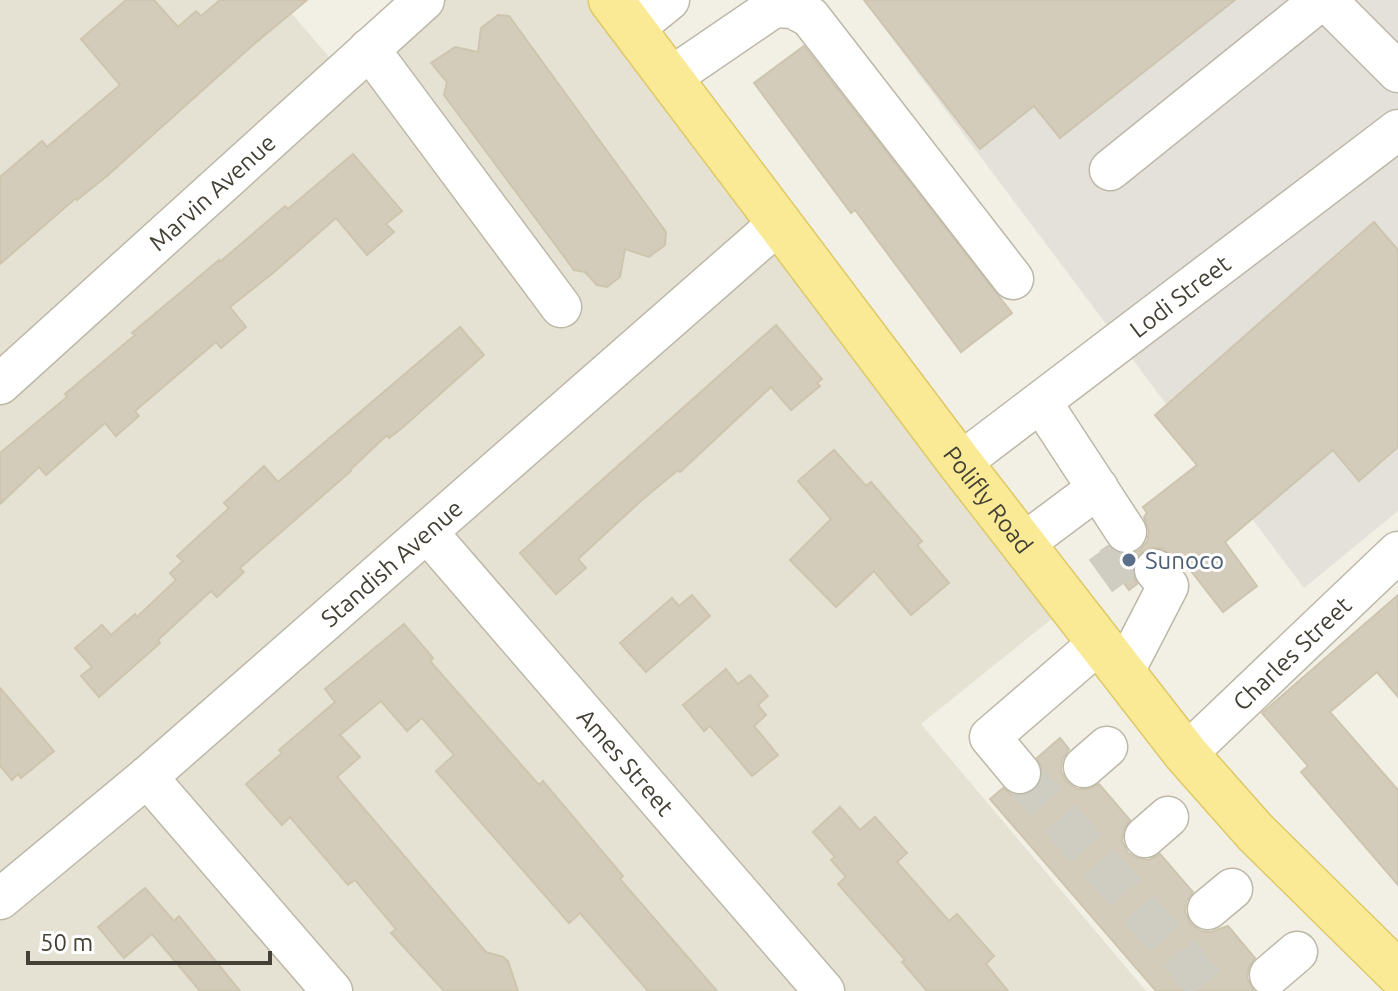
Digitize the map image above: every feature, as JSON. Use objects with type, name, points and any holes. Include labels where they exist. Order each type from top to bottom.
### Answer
[{"type":"main road","name":"Polifly Road","points":[[622,14],[960,463],[1186,754],[1255,832],[1398,973]]},
{"type":"street","name":"Marvin Avenue","points":[[0,384],[424,0]]},
{"type":"street","points":[[622,14],[669,0]]},
{"type":"street","points":[[1110,170],[1323,0],[1398,72]]},
{"type":"street","points":[[670,78],[774,7],[793,8],[810,17],[1013,279]]},
{"type":"street","points":[[369,49],[561,307]]},
{"type":"street","name":"Lodi Street","points":[[960,463],[1398,130]]},
{"type":"street","name":"Standish Avenue","points":[[0,899],[147,777],[778,224]]},
{"type":"street","points":[[1041,402],[1086,496],[1116,540]]},
{"type":"street","points":[[1023,544],[1086,496]]},
{"type":"street","name":"Ames Street","points":[[427,532],[824,991]]},
{"type":"street","name":"Charles Street","points":[[1186,754],[1398,552]]},
{"type":"street","points":[[1020,773],[990,737],[1111,658],[1147,590]]},
{"type":"street","points":[[147,777],[332,991]]},
{"type":"shaded area","points":[[0,0],[280,0],[343,73],[424,0],[611,0],[1070,604],[921,724],[1146,991],[0,991]]},
{"type":"shaded area","points":[[863,0],[1398,0],[1398,511],[1304,588]]},
{"type":"building","points":[[126,0],[154,0],[178,27],[196,11],[201,16],[220,0],[307,0],[107,176],[76,198],[0,264],[0,177],[42,141],[47,147],[120,85],[81,39]]},
{"type":"building","points":[[864,0],[1235,0],[1060,138],[1034,106],[980,149]]},
{"type":"building","points":[[498,15],[509,16],[666,232],[665,245],[649,257],[625,249],[620,277],[607,287],[597,285],[585,272],[574,270],[444,95],[447,82],[431,63],[455,47],[478,52],[481,28]]},
{"type":"building","points":[[804,46],[1012,313],[961,352],[855,210],[851,213],[754,83]]},
{"type":"building","points":[[353,154],[402,211],[386,224],[394,232],[367,255],[336,218],[230,307],[246,327],[221,348],[216,342],[135,411],[139,416],[116,436],[105,423],[46,475],[39,467],[0,504],[0,453],[67,397],[65,394],[135,335],[132,333]]},
{"type":"building","points":[[1374,222],[1398,250],[1398,447],[1359,481],[1333,450],[1225,542],[1257,586],[1223,612],[1177,553],[1173,556],[1162,548],[1151,548],[1140,553],[1134,561],[1132,573],[1137,584],[1129,590],[1101,551],[1108,546],[1116,553],[1126,555],[1139,551],[1147,542],[1149,532],[1144,517],[1147,513],[1143,507],[1197,465],[1155,415]]},
{"type":"building","points":[[776,325],[822,379],[817,383],[820,386],[791,410],[771,387],[680,472],[678,470],[642,500],[578,559],[586,568],[556,594],[520,553]]},
{"type":"building","points":[[460,327],[484,355],[402,428],[389,438],[387,435],[351,471],[240,568],[244,572],[217,597],[211,591],[158,640],[160,643],[99,697],[81,676],[92,667],[75,648],[102,625],[111,635],[135,614],[137,617],[176,580],[170,573],[183,561],[177,556],[229,508],[224,503],[264,466],[278,482]]},
{"type":"building","points":[[834,450],[866,486],[871,482],[922,541],[917,545],[949,583],[911,615],[874,571],[836,607],[790,560],[831,519],[798,481]]},
{"type":"building","points":[[692,595],[710,616],[646,672],[620,643],[672,598],[679,606]]},
{"type":"building","points":[[1398,595],[1398,697],[1377,672],[1330,712],[1398,790],[1398,885],[1301,772],[1308,766],[1262,713]]},
{"type":"building","points":[[404,624],[433,658],[430,661],[539,785],[543,781],[623,876],[620,879],[717,991],[648,991],[580,913],[569,923],[436,771],[454,755],[422,718],[407,731],[381,701],[340,735],[360,757],[337,777],[486,952],[508,961],[518,991],[444,991],[391,933],[396,929],[355,880],[348,885],[290,817],[282,825],[246,784],[282,753],[279,750],[335,702],[325,689]]},
{"type":"building","points":[[726,669],[738,684],[750,675],[768,696],[758,705],[766,715],[754,726],[778,755],[752,776],[710,726],[704,731],[683,705]]},
{"type":"building","points":[[0,688],[54,751],[21,778],[18,774],[12,780],[0,766]]},
{"type":"building","points":[[1060,738],[1069,749],[1062,760],[1061,771],[1066,781],[1077,789],[1089,789],[1099,784],[1130,820],[1124,829],[1122,841],[1128,853],[1149,860],[1160,854],[1193,892],[1186,902],[1185,912],[1191,924],[1201,931],[1211,932],[1228,926],[1255,958],[1247,978],[1254,991],[1156,991],[990,799],[1003,788],[1011,794],[1023,796],[1035,790],[1042,780],[1043,770],[1037,758]]},
{"type":"building","points":[[840,807],[860,830],[875,817],[907,853],[897,862],[949,921],[957,914],[994,956],[986,964],[1008,991],[927,991],[902,962],[905,960],[838,884],[846,877],[831,860],[835,857],[813,832]]},
{"type":"building","points":[[145,888],[174,921],[179,916],[240,991],[200,991],[152,934],[124,958],[98,927]]},
{"type":"tunnel","points":[[1105,548],[1133,587]]},
{"type":"tunnel","points":[[1020,773],[1212,991]]},
{"type":"place","name":"Sunoco","points":[[1129,560]]}]
